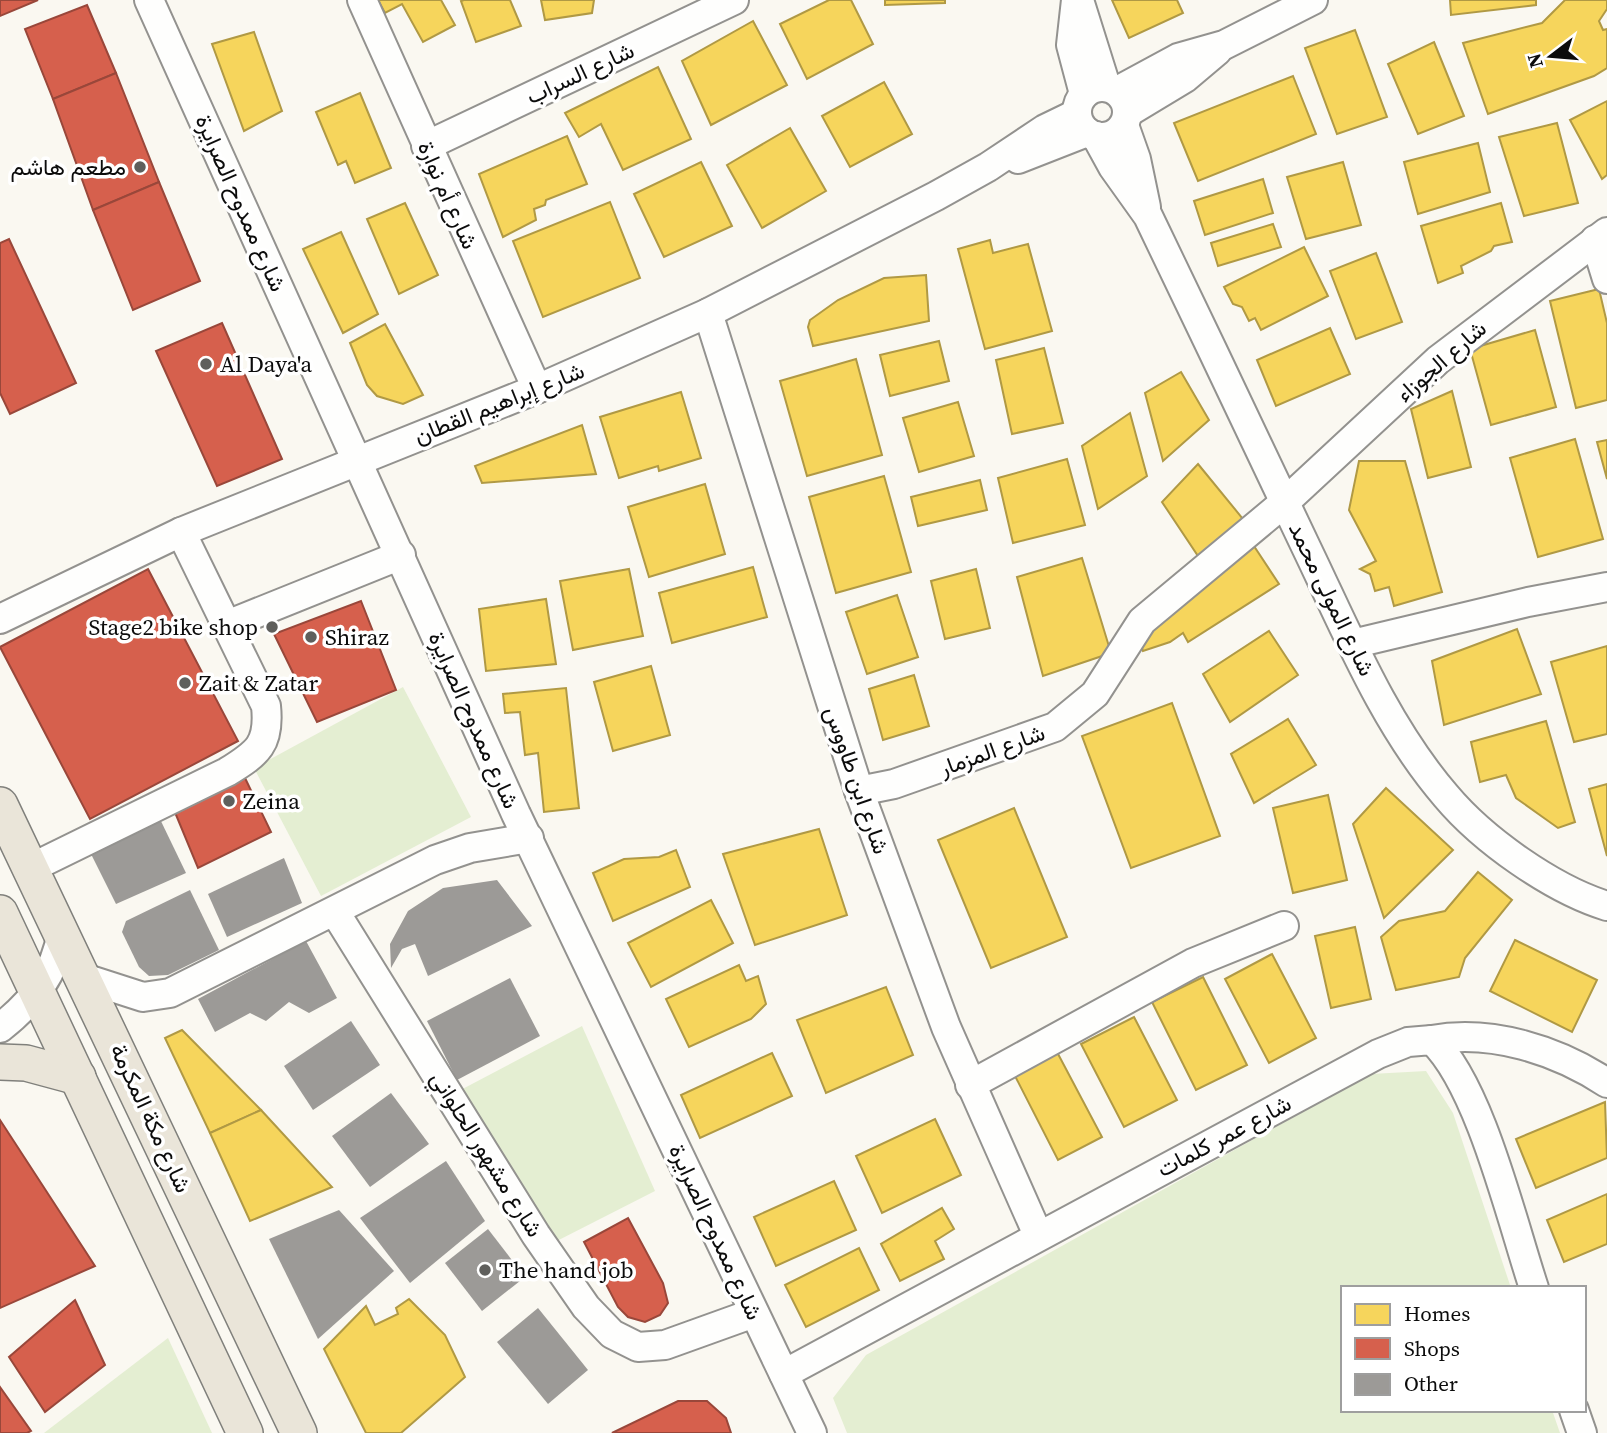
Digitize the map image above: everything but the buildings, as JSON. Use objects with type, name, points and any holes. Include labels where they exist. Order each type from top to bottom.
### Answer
[{"type":"main road","name":"شارع مكة المكرمة","points":[[0,805],[299,1433]]},
{"type":"main road","points":[[0,913],[245,1433]]},
{"type":"main road","points":[[0,1062],[26,1063],[78,1077]]},
{"type":"street","name":"شارع ممدوح الصرايرة","points":[[149,0],[528,838],[812,1433]]},
{"type":"street","name":"شارع أم نوارة","points":[[362,0],[537,389]]},
{"type":"street","name":"شارع السراب","points":[[426,146],[734,0]]},
{"type":"street","name":"شارع المولى محمد","points":[[1077,0],[1113,167],[1148,216],[1352,643],[1411,748],[1447,797],[1497,844],[1554,881],[1607,906]]},
{"type":"street","name":"شارع إبراهيم القطان","points":[[0,619],[181,533],[537,389],[708,313],[988,167],[1045,129],[1102,112],[1185,78],[1224,45],[1313,0]]},
{"type":"street","name":"شارع الجوزاء","points":[[1285,502],[1438,360],[1601,236]]},
{"type":"street","points":[[1601,236],[1607,279]]},
{"type":"street","name":"شارع ابن طاووس","points":[[708,313],[859,791],[970,1085],[1038,1235]]},
{"type":"street","name":"شارع المزمار","points":[[859,791],[894,785],[1055,727],[1095,694],[1142,621],[1285,502]]},
{"type":"street","points":[[31,868],[227,772],[249,759],[263,745],[268,725],[266,706],[181,533]]},
{"type":"street","points":[[228,625],[401,555]]},
{"type":"street","points":[[1352,643],[1528,602],[1607,587]]},
{"type":"street","points":[[84,978],[143,997],[170,993],[435,860],[470,848],[528,838]]},
{"type":"street","name":"شارع مشهور الحلواني","points":[[335,912],[537,1235],[586,1307],[612,1334],[638,1347],[665,1345],[754,1313]]},
{"type":"street","points":[[970,1085],[1193,963],[1284,926]]},
{"type":"street","points":[[0,1028],[38,992],[55,964],[62,932]]},
{"type":"street","name":"شارع عمر كلمات","points":[[784,1374],[1038,1235],[1378,1055],[1408,1042],[1459,1035],[1495,1037],[1568,1062],[1607,1083]]},
{"type":"street","points":[[1432,1040],[1448,1055],[1481,1127],[1533,1286]]},
{"type":"street","points":[[1575,1412],[1582,1433]]},
{"type":"green space","points":[[403,687],[471,817],[321,896],[254,768]]},
{"type":"green space","points":[[582,1026],[655,1191],[547,1246],[453,1094]]},
{"type":"green space","points":[[1426,1071],[1453,1113],[1510,1286],[1341,1286],[1341,1412],[1553,1412],[1560,1433],[847,1433],[833,1398],[866,1355],[1371,1074]]},
{"type":"green space","points":[[168,1338],[212,1433],[44,1433]]},
{"type":"place","name":"مطعم هاشم","points":[[140,167]]},
{"type":"place","name":"Al Daya'a","points":[[206,364]]},
{"type":"place","name":"Stage2 bike shop","points":[[272,627]]},
{"type":"place","name":"Shiraz","points":[[311,637]]},
{"type":"place","name":"Zait & Zatar","points":[[185,683]]},
{"type":"place","name":"Zeina","points":[[229,801]]},
{"type":"place","name":"The hand job","points":[[485,1270]]}]
